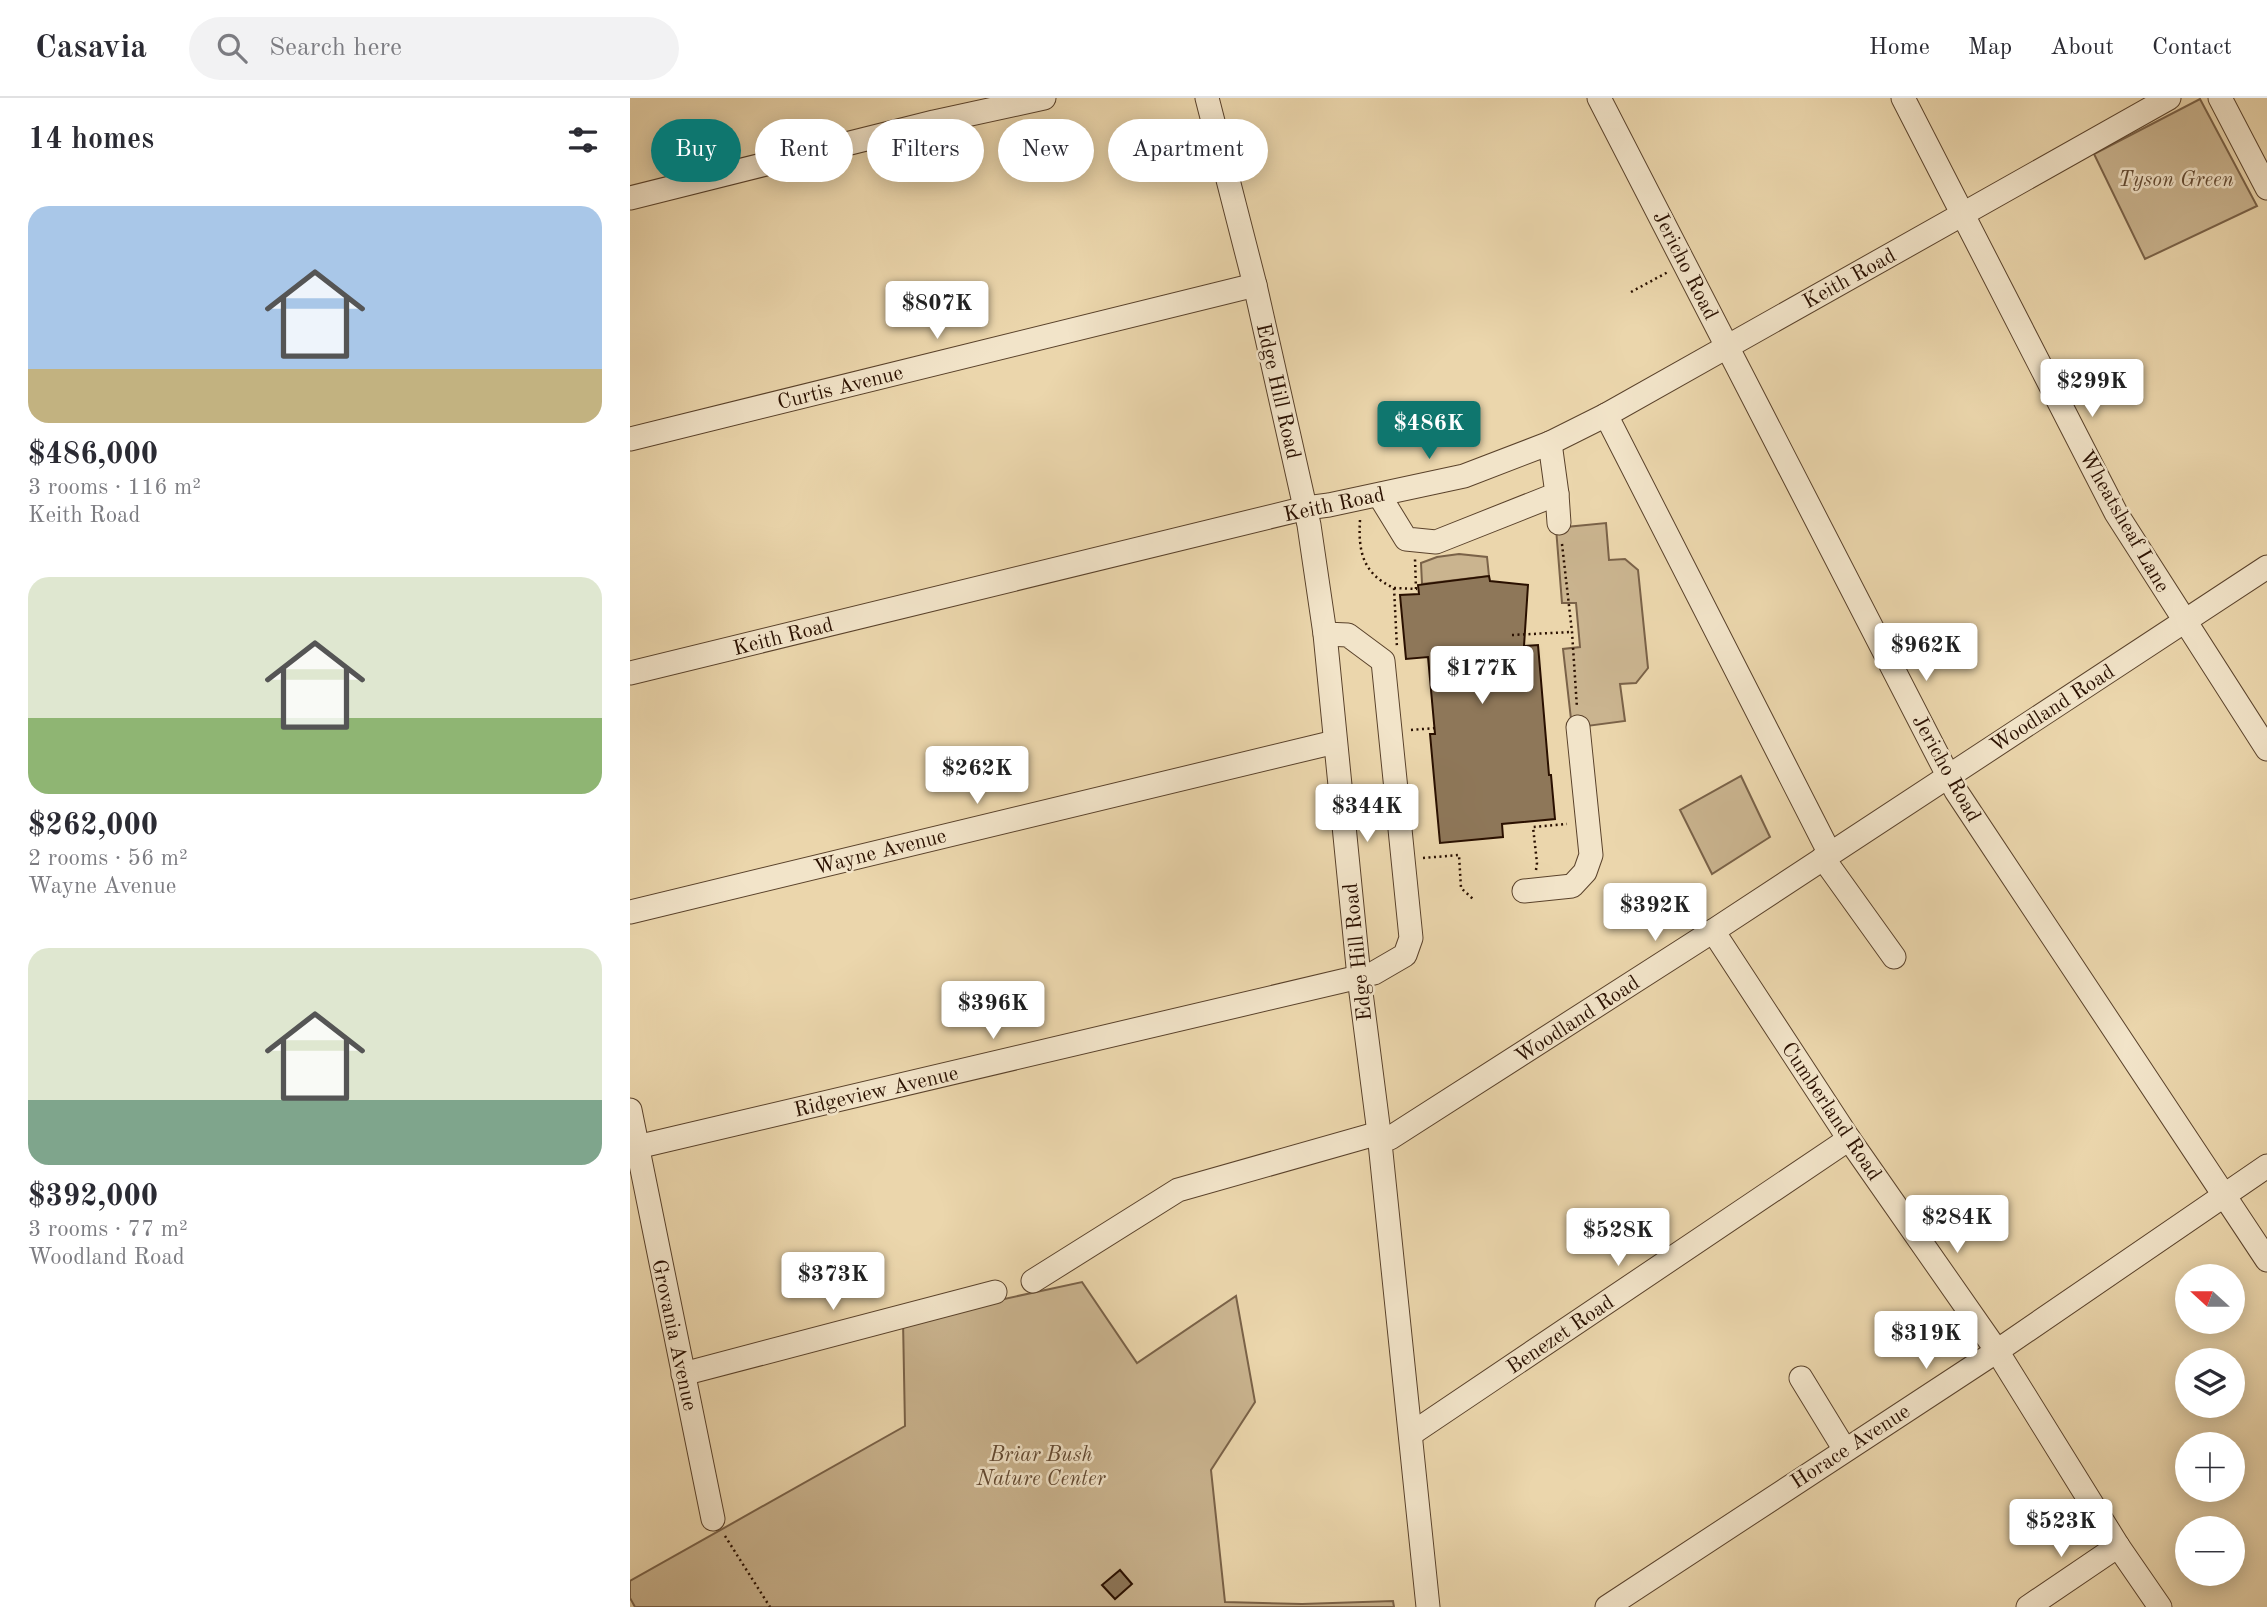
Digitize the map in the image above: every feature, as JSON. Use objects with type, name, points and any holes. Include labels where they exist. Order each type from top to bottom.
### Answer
[{"type":"street","points":[[630,198],[934,122],[1044,98]]},
{"type":"street","name":"Edge Hill Road","points":[[1207,98],[1255,285],[1306,508],[1325,634],[1359,977],[1379,1133],[1428,1607]]},
{"type":"street","name":"Jericho Road","points":[[1600,98],[1956,791],[2267,1260]]},
{"type":"street","name":"Wheatsheaf Lane","points":[[1903,98],[2116,513],[2267,749]]},
{"type":"street","name":"Keith Road","points":[[630,673],[1306,508],[1379,495],[1464,475],[1550,443],[1606,415],[2169,98]]},
{"type":"street","points":[[2220,98],[2267,188]]},
{"type":"street","name":"Curtis Avenue","points":[[630,439],[1255,285]]},
{"type":"street","points":[[1606,415],[1827,856],[1894,957]]},
{"type":"street","points":[[1550,443],[1559,523]]},
{"type":"street","points":[[1379,495],[1406,540],[1436,542],[1556,494]]},
{"type":"street","name":"Woodland Road","points":[[1033,1280],[1178,1190],[1379,1133],[1390,1138],[1713,931],[2267,567]]},
{"type":"street","name":"Ridgeview Avenue","points":[[637,1147],[1359,977],[1374,973],[1405,955],[1410,938],[1383,661],[1348,635],[1325,634]]},
{"type":"street","points":[[1530,881],[1572,886],[1585,872],[1591,855],[1578,727]]},
{"type":"street","name":"Wayne Avenue","points":[[630,912],[1335,742]]},
{"type":"street","name":"Cumberland Road","points":[[1713,931],[1849,1139],[1997,1351],[2118,1546],[2160,1607]]},
{"type":"street","name":"Grovania Avenue","points":[[630,1110],[713,1519]]},
{"type":"street","name":"Benezet Road","points":[[1411,1434],[1849,1139]]},
{"type":"street","name":"Horace Avenue","points":[[1607,1607],[1997,1351],[2267,1166]]},
{"type":"street","points":[[683,1374],[995,1292]]},
{"type":"street","points":[[1801,1378],[1845,1450]]},
{"type":"street","points":[[2028,1607],[2118,1546]]},
{"type":"path","points":[[1631,292],[1671,270]]},
{"type":"path","points":[[1361,513],[1359,543],[1367,569],[1381,582],[1394,588],[1416,589],[1415,555]]},
{"type":"path","points":[[1559,523],[1572,632],[1578,727]]},
{"type":"path","points":[[1394,588],[1397,650]]},
{"type":"path","points":[[1512,635],[1572,632]]},
{"type":"path","points":[[1405,731],[1435,728]]},
{"type":"path","points":[[1530,881],[1538,863],[1533,827],[1588,822]]},
{"type":"path","points":[[1416,859],[1459,855],[1461,888],[1473,899]]},
{"type":"path","points":[[713,1519],[771,1607]]},
{"type":"green space","name":"Tyson Green","points":[[2200,99],[2257,206],[2145,259],[2094,154]]},
{"type":"green space","points":[[1606,523],[1609,560],[1625,559],[1638,570],[1648,668],[1636,683],[1620,684],[1625,721],[1572,728],[1563,649],[1580,647],[1576,603],[1562,603],[1556,528]]},
{"type":"green space","points":[[1459,554],[1487,557],[1489,576],[1422,584],[1421,563],[1437,557]]},
{"type":"green space","points":[[1741,776],[1770,837],[1712,874],[1680,810]]},
{"type":"green space","name":"Briar Bush Nature Center","points":[[1082,1282],[1137,1363],[1236,1296],[1255,1402],[1211,1470],[1225,1602],[1302,1604],[1393,1601],[1394,1607],[635,1607],[630,1598],[630,1581],[905,1426],[903,1321]]},
{"type":"building","points":[[1489,576],[1490,581],[1528,585],[1524,646],[1538,645],[1555,819],[1502,824],[1503,837],[1440,843],[1430,734],[1435,734],[1428,657],[1406,659],[1400,595],[1419,594],[1418,585]]},
{"type":"building","points":[[1120,1570],[1132,1584],[1115,1599],[1102,1585]]}]
